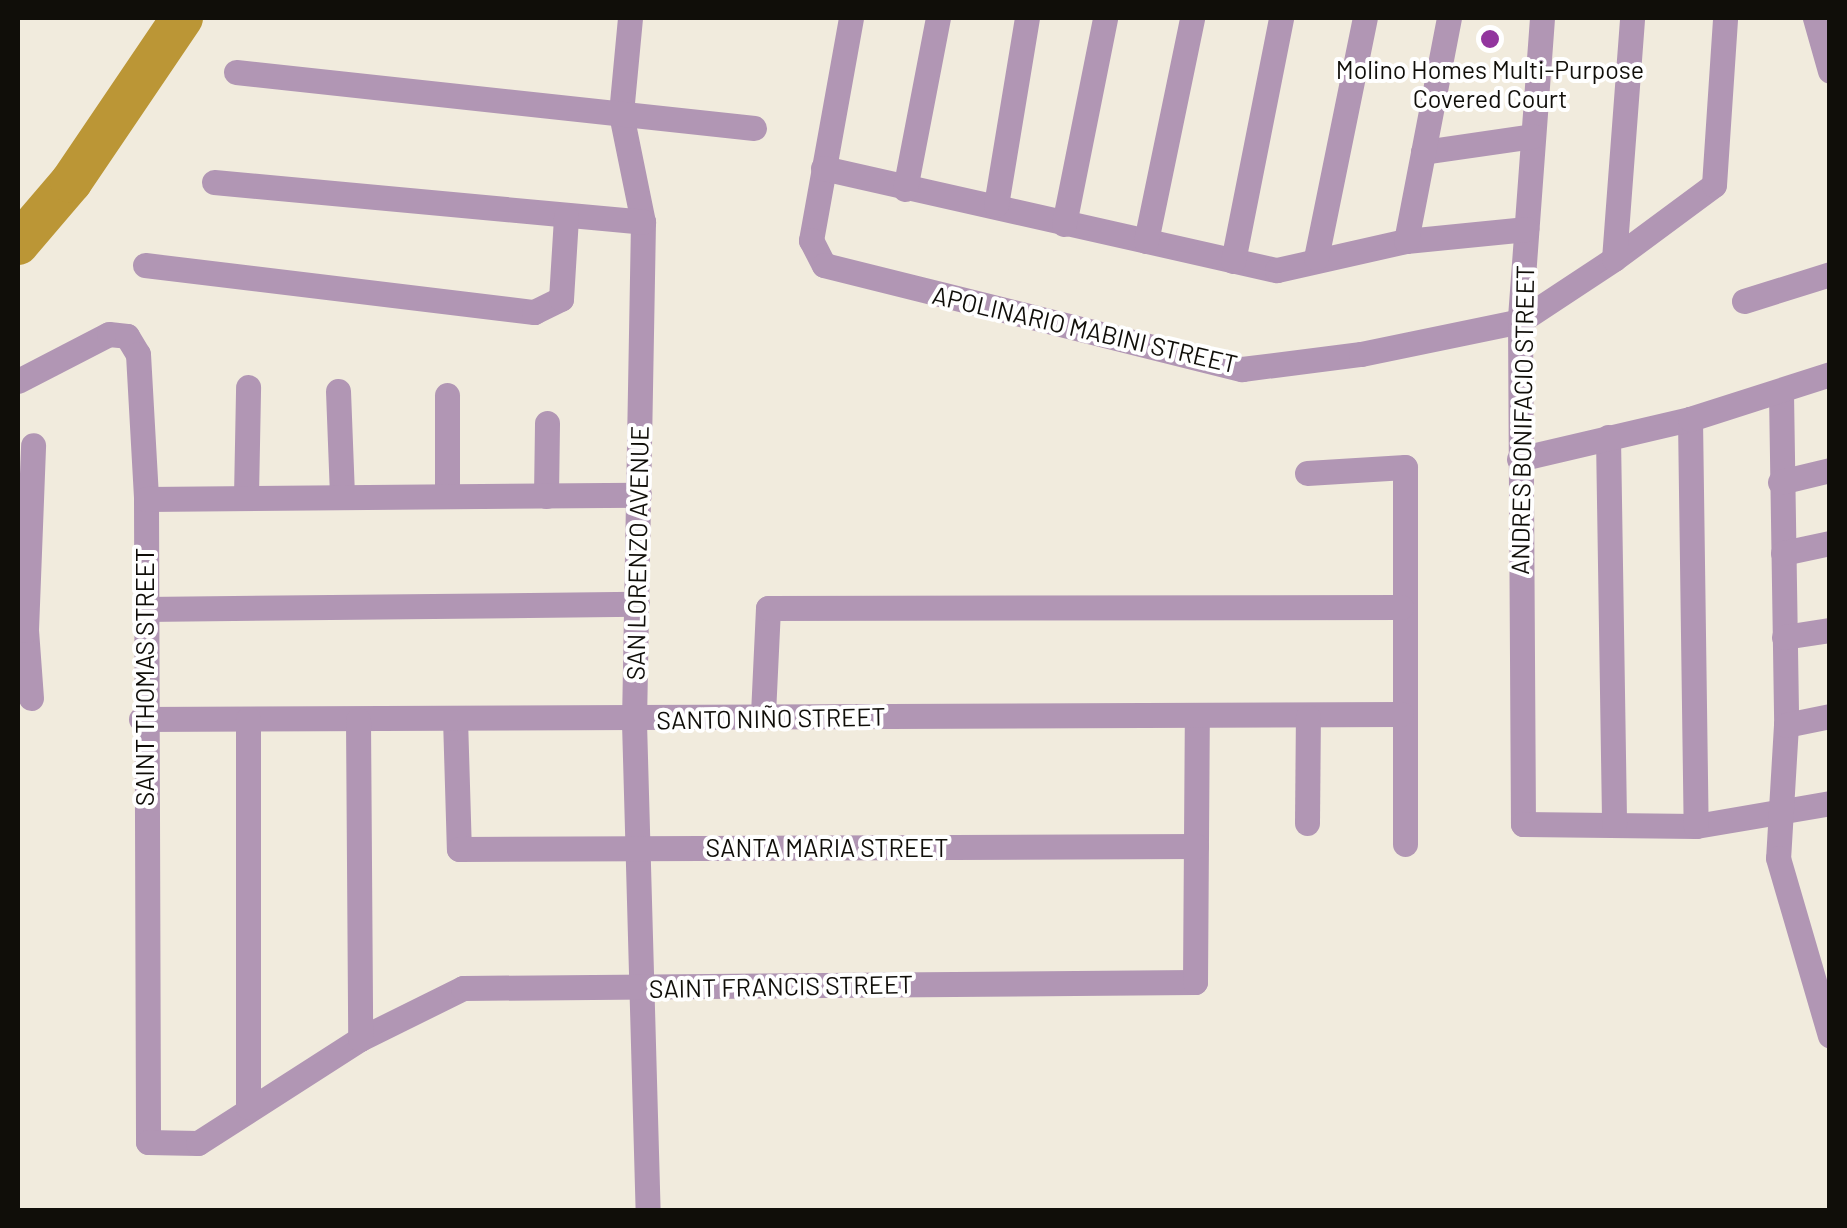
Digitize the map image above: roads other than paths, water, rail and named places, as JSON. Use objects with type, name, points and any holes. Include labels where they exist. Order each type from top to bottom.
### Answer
[{"type":"street","name":"SAN LORENZO AVENUE","points":[[630,18],[621,114],[644,222],[634,722],[648,1210]]},
{"type":"street","name":"APOLINARIO MABINI STREET","points":[[851,18],[811,240],[824,264],[1152,349],[1242,368],[1361,354],[1520,321],[1614,259],[1714,185],[1724,18]]},
{"type":"street","points":[[905,189],[938,18]]},
{"type":"street","points":[[996,205],[1027,18]]},
{"type":"street","points":[[1064,224],[1105,18]]},
{"type":"street","points":[[1146,241],[1192,18]]},
{"type":"street","points":[[1232,261],[1281,18]]},
{"type":"street","points":[[1316,258],[1365,18]]},
{"type":"street","points":[[1406,241],[1449,18]]},
{"type":"street","name":"ANDRES BONIFACIO STREET","points":[[1542,18],[1520,321],[1523,824],[1614,824]]},
{"type":"street","points":[[1614,259],[1632,18]]},
{"type":"street","points":[[1814,18],[1830,71]]},
{"type":"street","points":[[236,72],[754,128]]},
{"type":"street","points":[[1423,152],[1533,136]]},
{"type":"street","points":[[823,168],[1277,270],[1316,258],[1406,241],[1526,229]]},
{"type":"street","points":[[214,182],[644,222]]},
{"type":"street","points":[[145,265],[534,312],[561,298],[566,216]]},
{"type":"street","points":[[1744,302],[1830,274]]},
{"type":"street","name":"SAINT THOMAS STREET","points":[[18,381],[109,334],[127,336],[138,354],[146,499],[142,720],[148,1142]]},
{"type":"street","points":[[1519,460],[1690,419],[1830,374]]},
{"type":"street","points":[[246,496],[248,387]]},
{"type":"street","points":[[338,391],[342,496]]},
{"type":"street","points":[[1780,392],[1786,725],[1784,812],[1778,858],[1830,1036]]},
{"type":"street","points":[[446,496],[447,395]]},
{"type":"street","points":[[1690,419],[1696,826]]},
{"type":"street","points":[[546,496],[547,423]]},
{"type":"street","points":[[1608,437],[1614,824],[1696,826],[1830,803]]},
{"type":"street","points":[[31,698],[22,629],[33,445]]},
{"type":"street","points":[[1307,473],[1405,466],[1401,607],[1405,844]]},
{"type":"street","points":[[1780,482],[1830,470]]},
{"type":"street","points":[[146,499],[638,495]]},
{"type":"street","points":[[1783,553],[1830,543]]},
{"type":"street","points":[[144,609],[637,604]]},
{"type":"street","points":[[763,714],[768,608],[1401,607]]},
{"type":"street","points":[[1784,637],[1830,630]]},
{"type":"street","name":"SANTO NIÑO STREET","points":[[142,720],[455,718],[634,722],[763,714],[1197,719],[1401,714]]},
{"type":"street","points":[[1786,725],[1830,716]]},
{"type":"street","points":[[1307,823],[1308,717]]},
{"type":"street","name":"SANTA MARIA STREET","points":[[455,718],[459,849],[1196,846]]},
{"type":"street","points":[[248,719],[248,1107]]},
{"type":"street","name":"SAINT FRANCIS STREET","points":[[148,1142],[198,1143],[248,1107],[360,1039],[464,988],[1195,982],[1197,719]]},
{"type":"street","points":[[358,720],[360,1039]]},
{"type":"waterway","points":[[18,244],[71,182],[182,18]]},
{"type":"place","name":"Molino Homes Multi-Purpose Covered Court","points":[[1490,39]]}]
